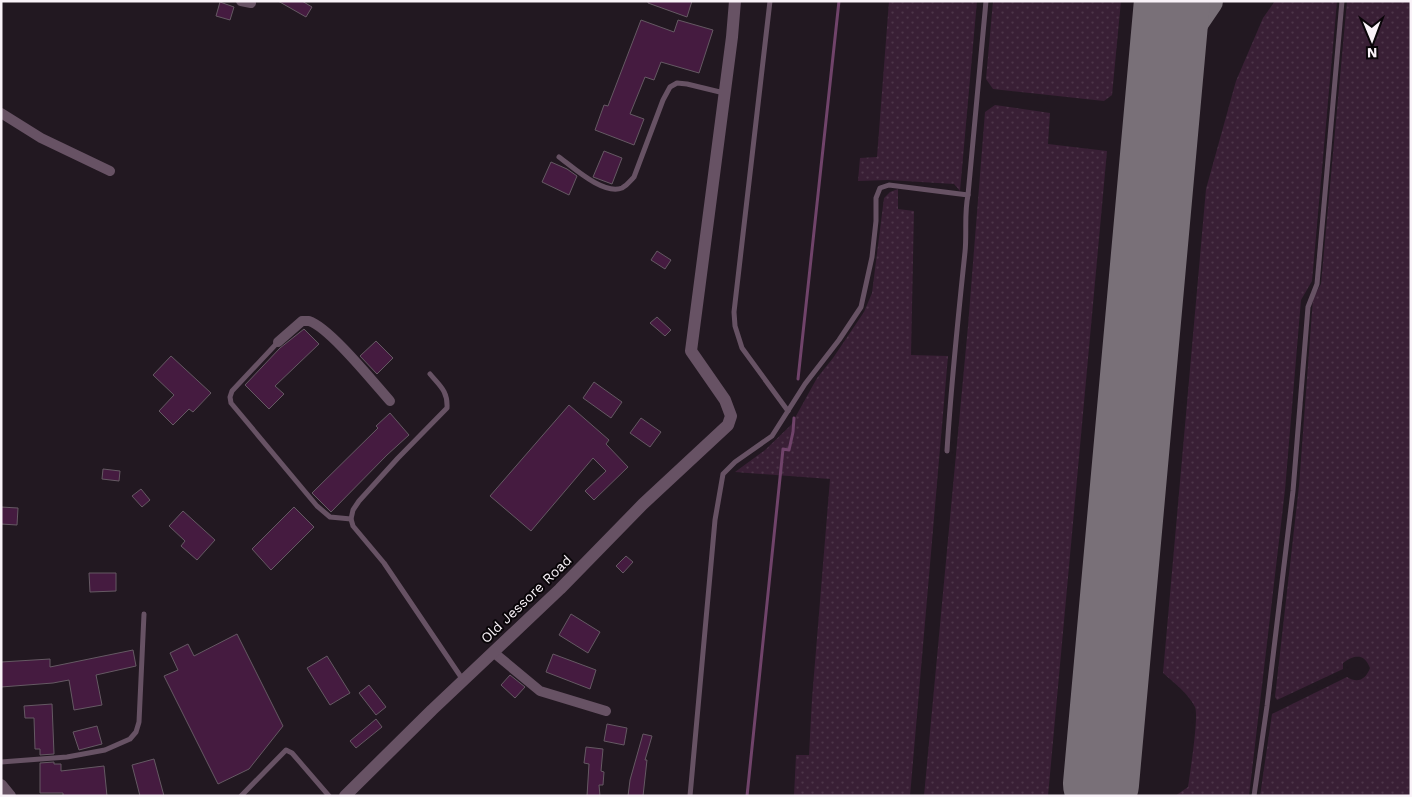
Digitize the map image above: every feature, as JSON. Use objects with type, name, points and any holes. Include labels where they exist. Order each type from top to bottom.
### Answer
[{"type":"street","points":[[724,93],[735,1]]},
{"type":"street","name":"Old Jessore Road","points":[[345,796],[463,680],[560,589],[643,504],[728,425],[731,416],[725,400],[691,351],[724,93]]},
{"type":"street","points":[[1,113],[41,138],[110,171]]},
{"type":"street","points":[[278,342],[302,321],[309,321],[322,329],[339,344],[390,400]]},
{"type":"street","points":[[493,652],[540,691],[606,711]]},
{"type":"street","points":[[1,785],[10,796]]},
{"type":"lane","points":[[770,1],[734,312],[735,326],[742,348],[788,411]]},
{"type":"lane","points":[[947,451],[952,365],[965,248],[965,208],[968,195],[986,1]]},
{"type":"lane","points":[[1254,796],[1293,491],[1308,307],[1316,284],[1342,1]]},
{"type":"lane","points":[[559,157],[597,184],[608,188],[620,189],[628,185],[634,177],[663,100],[670,87],[677,83],[687,84],[724,93]]},
{"type":"lane","points":[[690,796],[714,530],[723,474],[735,462],[772,436],[805,384],[840,340],[861,306],[872,257],[876,221],[876,198],[880,188],[889,185],[968,195]]},
{"type":"lane","points":[[278,342],[232,391],[231,403],[317,506],[330,517],[351,519]]},
{"type":"lane","points":[[430,374],[447,398],[447,408],[359,501],[353,510],[351,519],[353,526],[384,563],[463,680]]},
{"type":"lane","points":[[1,762],[67,757],[105,750],[130,739],[136,732],[139,722],[144,614]]},
{"type":"lane","points":[[241,796],[286,750],[292,753],[329,796]]},
{"type":"shaded area","points":[[889,1],[977,1],[960,191],[954,184],[888,180],[858,181],[860,158],[877,157]]},
{"type":"shaded area","points":[[993,1],[1121,1],[1112,95],[1104,101],[993,89],[986,79]]},
{"type":"shaded area","points":[[1275,1],[1337,1],[1312,281],[1301,300],[1285,490],[1249,796],[1175,796],[1188,787],[1194,745],[1196,712],[1189,697],[1163,673],[1206,189],[1236,81],[1263,18]]},
{"type":"shaded area","points":[[1347,1],[1411,1],[1411,796],[1260,796],[1272,714],[1347,677],[1355,680],[1364,678],[1370,668],[1362,657],[1351,658],[1343,663],[1343,669],[1277,700],[1275,697],[1299,486],[1313,298],[1321,284]]},
{"type":"shaded area","points":[[995,105],[1050,113],[1048,144],[1107,151],[1048,796],[924,796],[968,326],[985,112]]},
{"type":"shaded area","points":[[898,189],[898,209],[914,211],[911,355],[948,356],[910,796],[794,796],[796,755],[809,755],[830,479],[735,472],[765,450],[791,425],[817,378],[864,312],[872,293],[884,198],[890,192]]},
{"type":"building","points":[[278,1],[302,1],[312,7],[306,17]]},
{"type":"building","points":[[648,1],[692,1],[687,17],[648,3]]},
{"type":"building","points":[[220,2],[234,7],[230,20],[216,16]]},
{"type":"building","points":[[641,20],[674,32],[678,20],[713,30],[699,73],[661,62],[654,80],[645,77],[630,114],[644,119],[634,145],[595,130],[604,105],[608,106]]},
{"type":"building","points":[[604,151],[622,158],[612,184],[593,177]]},
{"type":"building","points":[[551,162],[577,176],[569,195],[542,182]]},
{"type":"building","points":[[657,251],[671,260],[665,269],[651,260]]},
{"type":"building","points":[[657,317],[671,330],[665,336],[650,323]]},
{"type":"building","points":[[304,329],[319,344],[275,386],[284,394],[269,409],[245,385],[280,348]]},
{"type":"building","points":[[376,341],[393,358],[377,374],[360,356]]},
{"type":"building","points":[[171,356],[211,393],[193,412],[189,409],[173,425],[159,411],[174,395],[153,375]]},
{"type":"building","points":[[594,382],[622,402],[611,418],[583,398]]},
{"type":"building","points":[[569,405],[609,440],[606,444],[628,467],[594,500],[585,491],[606,471],[593,458],[531,531],[490,496]]},
{"type":"building","points":[[390,413],[409,435],[331,512],[312,493],[378,428],[376,426]]},
{"type":"building","points":[[641,418],[661,432],[650,447],[630,433]]},
{"type":"building","points":[[103,469],[120,471],[119,481],[102,479]]},
{"type":"building","points":[[141,489],[150,500],[142,507],[132,496]]},
{"type":"building","points":[[1,507],[18,508],[17,525],[1,524]]},
{"type":"building","points":[[294,507],[314,527],[271,570],[252,549]]},
{"type":"building","points":[[183,511],[215,540],[197,560],[181,546],[185,541],[169,526]]},
{"type":"building","points":[[626,556],[633,562],[623,573],[616,566]]},
{"type":"building","points":[[89,573],[116,573],[116,591],[90,592]]},
{"type":"building","points":[[571,614],[600,632],[588,653],[559,635]]},
{"type":"building","points":[[237,634],[283,726],[249,769],[218,784],[164,676],[178,670],[170,653],[188,644],[194,656]]},
{"type":"building","points":[[133,650],[136,666],[96,675],[102,705],[74,710],[69,680],[1,687],[1,662],[50,659],[50,667]]},
{"type":"building","points":[[553,654],[596,670],[590,689],[546,672]]},
{"type":"building","points":[[327,656],[350,693],[330,705],[307,668]]},
{"type":"building","points":[[510,675],[525,687],[515,698],[501,685]]},
{"type":"building","points":[[369,685],[386,707],[376,715],[359,693]]},
{"type":"building","points":[[52,704],[54,754],[40,755],[40,749],[35,749],[34,718],[25,718],[24,706]]},
{"type":"building","points":[[376,719],[382,727],[356,748],[350,741]]},
{"type":"building","points":[[607,724],[627,728],[624,745],[604,741]]},
{"type":"building","points":[[97,726],[102,744],[79,750],[73,732]]},
{"type":"building","points":[[643,734],[652,736],[645,760],[647,760],[643,796],[628,796],[630,780]]},
{"type":"building","points":[[586,747],[603,749],[601,771],[604,772],[603,785],[599,785],[600,796],[587,796],[589,764],[584,763]]},
{"type":"building","points":[[154,759],[164,796],[140,796],[132,765]]},
{"type":"building","points":[[54,762],[54,764],[61,764],[61,771],[104,766],[107,796],[63,796],[63,793],[40,793],[40,763]]},
{"type":"waterway","points":[[798,379],[839,1]]},
{"type":"waterway","points":[[747,796],[783,449],[789,450],[794,418]]},
{"type":"taxiway","points":[[1163,99],[1177,53],[1191,26],[1208,1]]},
{"type":"runway","points":[[1101,784],[1172,1]]}]
